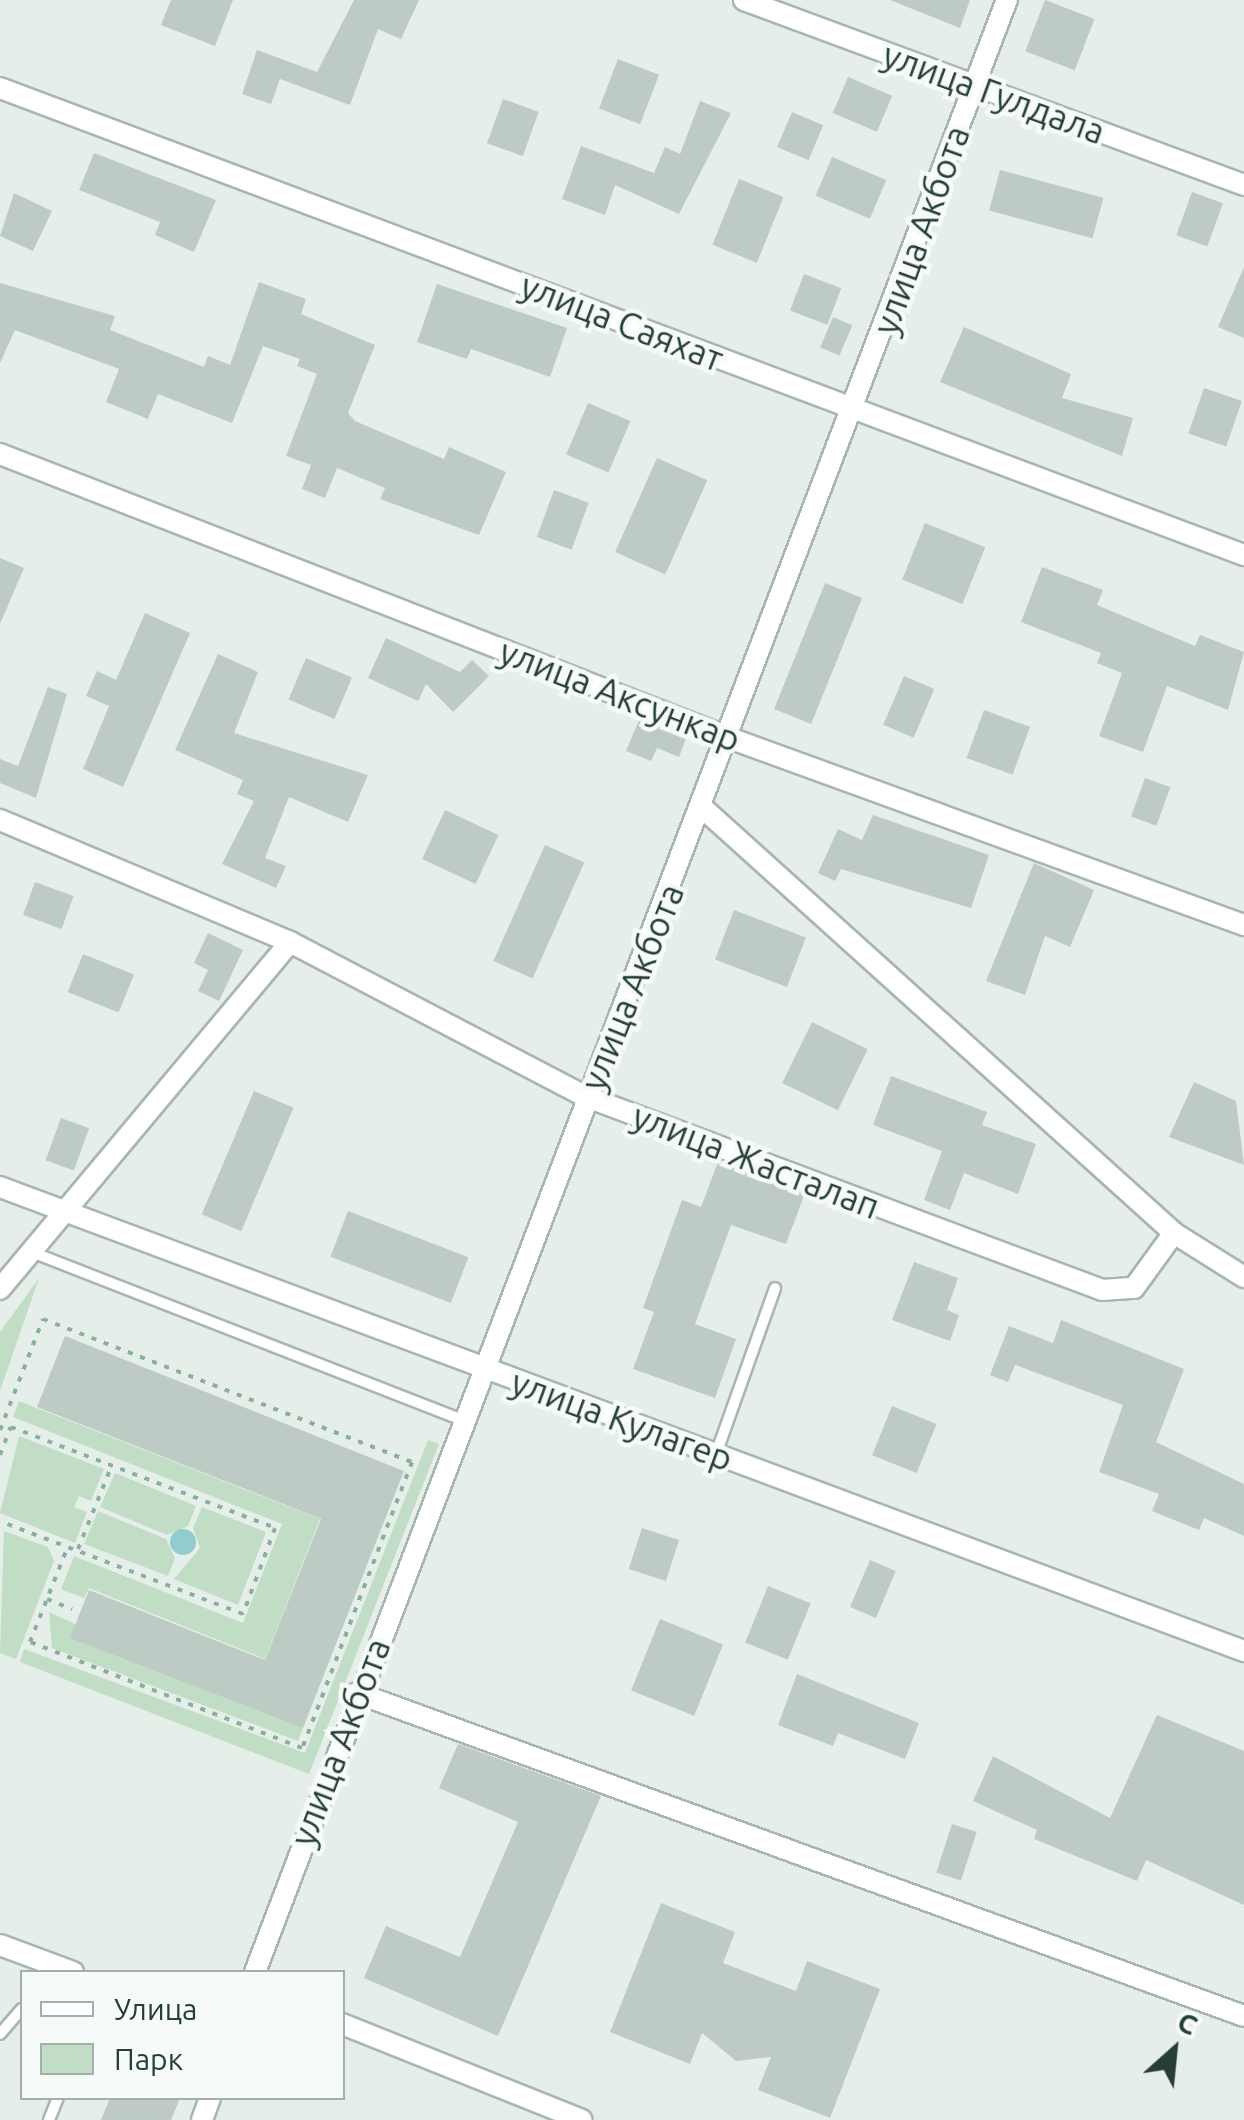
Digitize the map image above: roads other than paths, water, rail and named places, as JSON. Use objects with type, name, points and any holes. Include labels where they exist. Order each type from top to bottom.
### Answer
[{"type":"street","name":"улица Гулдала","points":[[744,0],[1244,185]]},
{"type":"street","name":"улица Акбота","points":[[256,1970],[481,1368],[705,810],[1006,0]]},
{"type":"street","name":"улица Саяхат","points":[[0,88],[1244,555]]},
{"type":"street","name":"улица Аксункар","points":[[0,454],[732,739],[1244,924]]},
{"type":"street","points":[[705,810],[1174,1233],[1244,1277]]},
{"type":"street","name":"улица Жасталап","points":[[0,820],[290,942],[587,1097],[1102,1290],[1134,1288],[1174,1233]]},
{"type":"street","points":[[0,1288],[60,1208],[290,942]]},
{"type":"street","name":"улица Кулагер","points":[[0,1187],[1244,1651]]},
{"type":"street","points":[[357,1693],[1244,2016]]},
{"type":"street","points":[[0,1945],[64,1970]]},
{"type":"street","points":[[345,2025],[582,2120]]},
{"type":"lane","points":[[28,1250],[462,1420]]},
{"type":"lane","points":[[716,1455],[775,1288]]},
{"type":"lane","points":[[0,2034],[20,2011]]},
{"type":"water","points":[[183,1529],[192,1533],[196,1542],[192,1551],[183,1555],[174,1551],[170,1542],[174,1533]]}]
